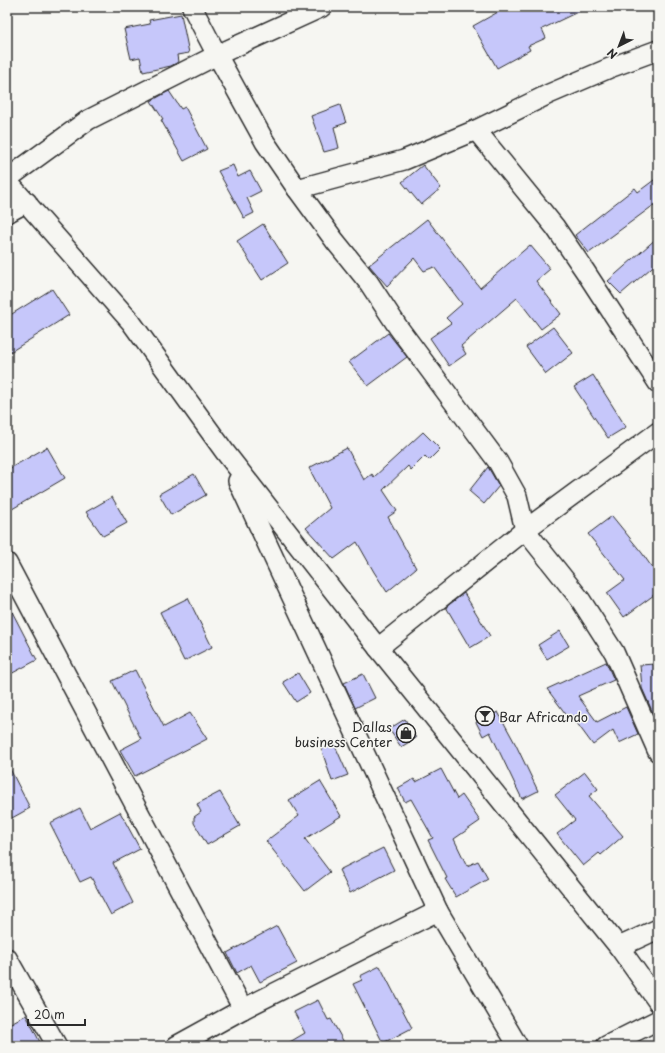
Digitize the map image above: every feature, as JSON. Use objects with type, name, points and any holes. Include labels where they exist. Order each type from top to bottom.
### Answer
[{"type":"street","points":[[192,7],[216,55],[265,142],[297,189],[335,241],[369,283],[402,333],[498,462],[517,496],[525,530],[580,599],[614,652],[658,752]]},
{"type":"street","points":[[322,7],[216,55],[88,120],[7,180],[131,322],[225,452],[378,648],[619,948],[658,1002]]},
{"type":"street","points":[[297,189],[404,160],[476,130],[549,94],[612,67],[658,50]]},
{"type":"street","points":[[476,130],[555,227],[658,383]]},
{"type":"street","points":[[7,214],[27,202]]},
{"type":"street","points":[[378,648],[525,530],[658,432]]},
{"type":"street","points":[[225,452],[438,911],[518,1046]]},
{"type":"street","points":[[7,563],[243,1009]]},
{"type":"street","points":[[176,1046],[243,1009],[438,911]]},
{"type":"street","points":[[619,948],[658,929]]},
{"type":"street","points":[[7,958],[57,1046]]},
{"type":"street","points":[[606,1046],[658,1020]]},
{"type":"building","points":[[507,7],[588,7],[542,29],[546,38],[528,46],[530,50],[497,68],[473,26]]},
{"type":"building","points":[[181,14],[189,53],[177,55],[178,62],[171,66],[143,72],[140,57],[131,59],[124,29],[150,24],[149,20]]},
{"type":"building","points":[[169,91],[181,109],[185,107],[207,149],[184,161],[161,120],[163,119],[151,101]]},
{"type":"building","points":[[340,105],[346,123],[334,127],[339,148],[324,152],[311,116]]},
{"type":"building","points":[[233,165],[238,177],[250,171],[261,191],[247,198],[254,213],[244,218],[218,171]]},
{"type":"building","points":[[423,165],[441,188],[421,205],[402,182]]},
{"type":"building","points":[[658,177],[658,202],[589,253],[575,235],[635,188],[638,192]]},
{"type":"building","points":[[427,219],[480,288],[530,245],[550,269],[536,281],[561,314],[541,329],[517,298],[461,346],[466,354],[449,366],[430,338],[451,323],[446,318],[462,304],[434,267],[424,271],[414,258],[387,286],[369,265]]},
{"type":"building","points":[[263,224],[288,263],[262,280],[237,241]]},
{"type":"building","points":[[658,237],[658,262],[621,294],[608,281]]},
{"type":"building","points":[[52,289],[69,315],[7,354],[7,317]]},
{"type":"building","points":[[553,327],[573,353],[546,374],[526,347]]},
{"type":"building","points":[[388,333],[407,357],[368,386],[349,362]]},
{"type":"building","points":[[593,375],[626,427],[608,438],[574,387]]},
{"type":"building","points":[[423,432],[440,449],[429,460],[425,456],[411,470],[408,466],[383,490],[397,511],[388,517],[416,568],[387,592],[357,542],[334,559],[306,528],[330,508],[309,468],[347,448],[364,480],[372,474],[374,477]]},
{"type":"building","points":[[47,447],[65,478],[7,512],[7,470]]},
{"type":"building","points":[[488,467],[499,486],[484,504],[469,491]]},
{"type":"building","points":[[194,474],[206,495],[171,515],[159,494]]},
{"type":"building","points":[[112,497],[127,523],[103,536],[86,512]]},
{"type":"building","points":[[612,516],[642,553],[658,576],[658,592],[624,617],[607,593],[625,580],[588,534]]},
{"type":"building","points":[[464,593],[490,636],[470,648],[446,607]]},
{"type":"building","points":[[188,598],[212,647],[184,661],[160,612]]},
{"type":"building","points":[[7,602],[37,660],[7,676]]},
{"type":"building","points":[[560,631],[569,646],[547,659],[538,645]]},
{"type":"building","points":[[606,662],[614,680],[578,696],[597,722],[626,707],[638,734],[619,743],[613,730],[593,745],[571,715],[568,717],[547,689]]},
{"type":"building","points":[[655,664],[658,691],[658,710],[653,713],[642,688],[640,665]]},
{"type":"building","points":[[135,670],[164,727],[190,713],[207,739],[135,776],[120,750],[141,739],[112,681]]},
{"type":"building","points":[[298,673],[310,693],[296,702],[283,682]]},
{"type":"building","points":[[363,674],[375,698],[355,708],[344,683]]},
{"type":"building","points":[[498,712],[538,791],[522,799],[490,732],[483,736],[476,722]]},
{"type":"building","points":[[405,719],[416,738],[401,747],[389,729]]},
{"type":"building","points":[[333,741],[348,775],[332,781],[320,745]]},
{"type":"building","points":[[7,763],[30,808],[12,818],[7,809]]},
{"type":"building","points":[[441,769],[457,799],[462,795],[480,821],[454,839],[467,866],[478,861],[488,879],[456,897],[445,879],[447,878],[428,840],[433,838],[411,799],[405,802],[398,788],[414,779],[416,782]]},
{"type":"building","points":[[585,772],[598,789],[589,796],[623,836],[601,855],[599,853],[583,866],[557,834],[575,820],[555,795]]},
{"type":"building","points":[[320,781],[341,816],[305,839],[330,872],[305,891],[266,841],[299,816],[289,800]]},
{"type":"building","points":[[220,792],[240,826],[207,845],[194,823],[194,817],[201,812],[197,804]]},
{"type":"building","points":[[80,808],[90,828],[120,812],[140,849],[113,863],[133,903],[111,915],[91,877],[80,882],[50,823]]},
{"type":"building","points":[[383,848],[394,870],[350,893],[339,870]]},
{"type":"building","points":[[277,926],[297,963],[260,982],[251,965],[237,973],[227,953]]},
{"type":"building","points":[[380,966],[412,1028],[383,1043],[353,984],[362,980],[360,976]]},
{"type":"building","points":[[318,1000],[328,1020],[331,1019],[346,1046],[283,1046],[305,1033],[294,1012]]},
{"type":"building","points":[[26,1015],[42,1046],[7,1046],[7,1025]]},
{"type":"place","name":"Bar Africando","points":[[485,716]]},
{"type":"place","name":"Dallas business Center","points":[[406,733]]}]
